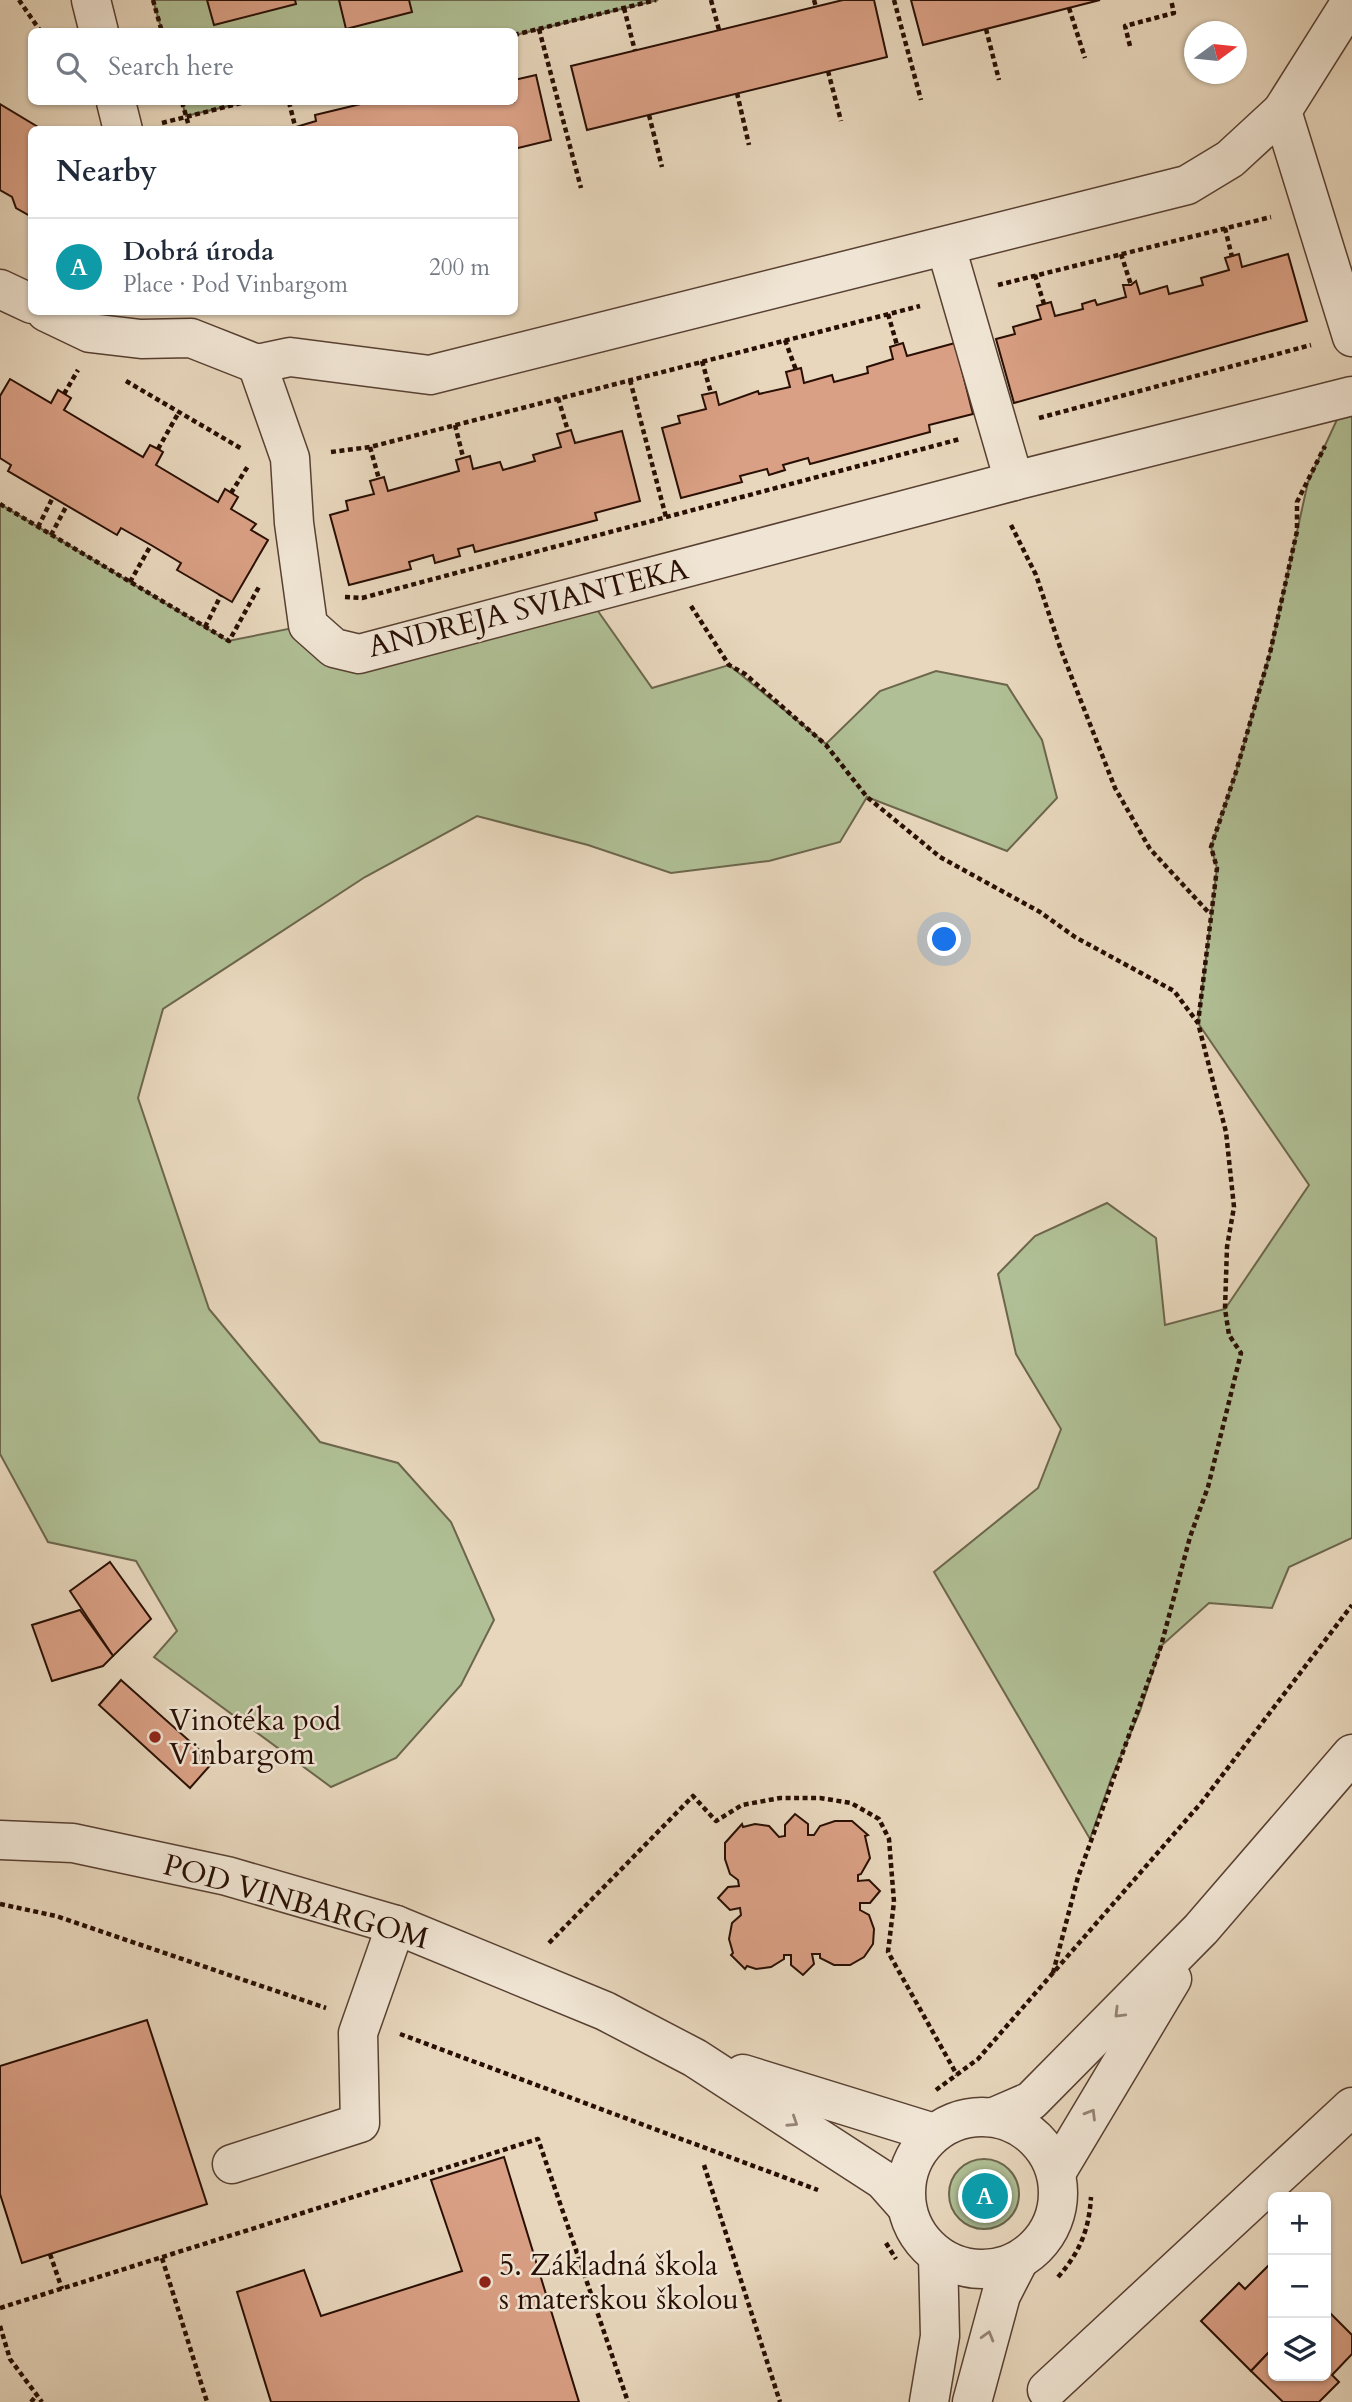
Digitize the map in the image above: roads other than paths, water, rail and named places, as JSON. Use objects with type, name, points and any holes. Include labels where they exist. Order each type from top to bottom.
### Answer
[{"type":"street","points":[[91,0],[98,28]]},
{"type":"street","points":[[52,315],[90,333],[141,339],[183,325],[257,364],[290,357],[430,375],[1187,185],[1230,159],[1283,111],[1352,0]]},
{"type":"street","points":[[118,105],[134,126]]},
{"type":"street","points":[[1283,111],[1334,340]]},
{"type":"street","points":[[946,247],[1003,484]]},
{"type":"street","points":[[0,289],[28,302]]},
{"type":"street","name":"ANDREJA SVIANTEKA","points":[[257,364],[272,457],[294,523],[308,625],[334,648],[359,654],[1003,484],[1350,397]]},
{"type":"street","points":[[994,2117],[1031,2101],[1201,1929],[1351,1758]]},
{"type":"street","name":"POD VINBARGOM","points":[[0,1840],[73,1843],[99,1848],[227,1876],[396,1925],[605,2011],[695,2058],[883,2180],[906,2206]]},
{"type":"street","points":[[232,2164],[360,2123],[358,2033],[396,1925]]},
{"type":"street","points":[[1056,2173],[1201,1929]]},
{"type":"street","name":"POD VINBARGOM","points":[[695,2058],[934,2133]]},
{"type":"street","points":[[1047,2389],[1352,2107]]},
{"type":"street","points":[[994,2117],[1015,2123],[1033,2136],[1047,2152],[1056,2173],[1059,2198],[1053,2223],[1039,2244],[1019,2260],[992,2269],[964,2267],[938,2256],[923,2242],[906,2206],[906,2178],[916,2153],[934,2133],[962,2118],[994,2117]]},
{"type":"street","points":[[929,2402],[940,2336],[938,2256]]},
{"type":"street","points":[[972,2402],[1001,2295],[1019,2260]]},
{"type":"place","name":"Vinotéka pod Vinbargom","points":[[155,1737]]},
{"type":"place","name":"Dobrá úroda","points":[[985,2196]]},
{"type":"place","name":"5. Základná škola s materskou školou","points":[[485,2282]]}]
